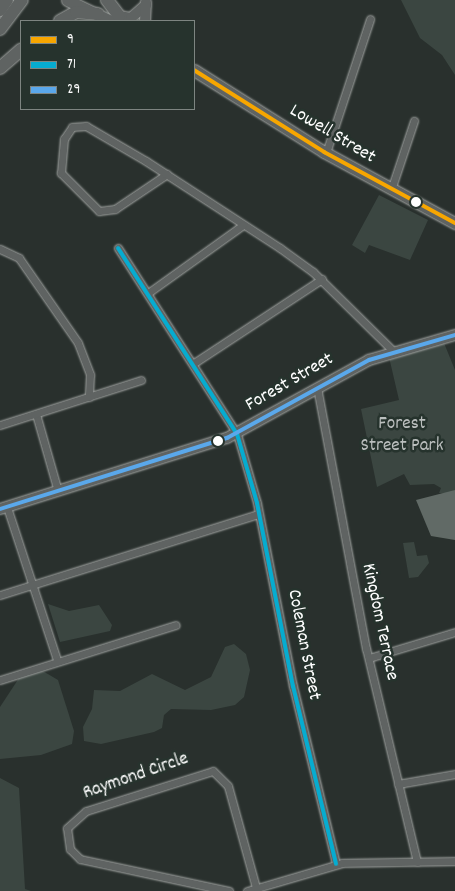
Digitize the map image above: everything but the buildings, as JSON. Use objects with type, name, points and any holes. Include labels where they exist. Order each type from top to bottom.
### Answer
[{"type":"highway","points":[[0,10],[7,0]]},
{"type":"highway","points":[[0,29],[22,0]]},
{"type":"highway","points":[[108,0],[119,20]]},
{"type":"highway","points":[[62,20],[76,12],[98,14]]},
{"type":"highway","points":[[0,68],[20,51]]},
{"type":"main road","points":[[68,0],[98,14],[119,20]]},
{"type":"main road","points":[[87,0],[119,20]]},
{"type":"main road","name":"Lowell Street","points":[[195,71],[326,153],[390,190],[455,223]]},
{"type":"street","points":[[119,20],[131,18],[146,2]]},
{"type":"street","points":[[145,20],[146,2]]},
{"type":"street","points":[[326,153],[370,19]]},
{"type":"street","points":[[390,190],[414,121]]},
{"type":"street","points":[[166,174],[116,208],[100,211],[60,168],[64,139],[72,127],[96,131],[166,174],[322,279],[394,352]]},
{"type":"street","points":[[148,293],[243,225]]},
{"type":"street","name":"Coleman Street","points":[[118,248],[194,363],[237,434],[259,514],[293,686],[336,864]]},
{"type":"street","points":[[0,249],[19,258],[78,343],[90,375],[89,397]]},
{"type":"street","points":[[194,363],[322,279]]},
{"type":"street","name":"Forest Street","points":[[3,508],[237,434],[317,387],[394,352],[455,335]]},
{"type":"street","points":[[0,425],[142,380]]},
{"type":"street","name":"Kingdom Terrace","points":[[317,387],[369,658],[416,862]]},
{"type":"street","points":[[36,414],[58,491]]},
{"type":"street","points":[[3,508],[34,585],[58,660]]},
{"type":"street","points":[[0,595],[259,514]]},
{"type":"street","points":[[0,680],[58,660],[176,625]]},
{"type":"street","points":[[369,658],[455,632]]},
{"type":"street","name":"Raymond Circle","points":[[228,891],[80,859],[70,849],[67,828],[86,811],[213,771],[228,786],[256,888]]},
{"type":"street","points":[[398,784],[455,774]]},
{"type":"street","points":[[247,891],[336,864],[455,860]]},
{"type":"green space","points":[[401,0],[455,0],[455,75],[442,55],[420,38]]},
{"type":"green space","points":[[379,195],[428,220],[410,260],[369,245],[365,253],[352,245]]},
{"type":"green space","name":"Forest Street Park","points":[[444,343],[455,370],[455,490],[449,494],[439,493],[441,488],[434,484],[410,485],[404,474],[377,487],[361,409],[399,400],[389,357]]},
{"type":"green space","points":[[414,542],[417,556],[427,555],[429,563],[418,577],[409,578],[403,543]]},
{"type":"green space","points":[[48,604],[69,611],[99,605],[112,625],[110,631],[60,642]]},
{"type":"green space","points":[[234,644],[246,654],[250,670],[244,697],[235,705],[211,710],[171,709],[164,715],[162,728],[154,732],[101,744],[84,741],[83,727],[92,709],[94,690],[120,691],[152,674],[185,690],[211,677],[225,647]]},
{"type":"green space","points":[[36,667],[58,680],[74,731],[72,744],[41,755],[0,759],[0,707],[21,675]]},
{"type":"green space","points":[[0,778],[19,788],[25,889],[31,891],[0,891]]},
{"type":"shaded area","points":[[455,490],[455,540],[431,536],[416,500]]},
{"type":"transit line","name":"9","points":[[195,71],[324,152],[455,223]]},
{"type":"transit line","name":"71","points":[[118,248],[237,434],[257,503],[293,686],[336,864]]},
{"type":"transit line","name":"29","points":[[0,509],[227,438],[369,360],[455,335]]}]
